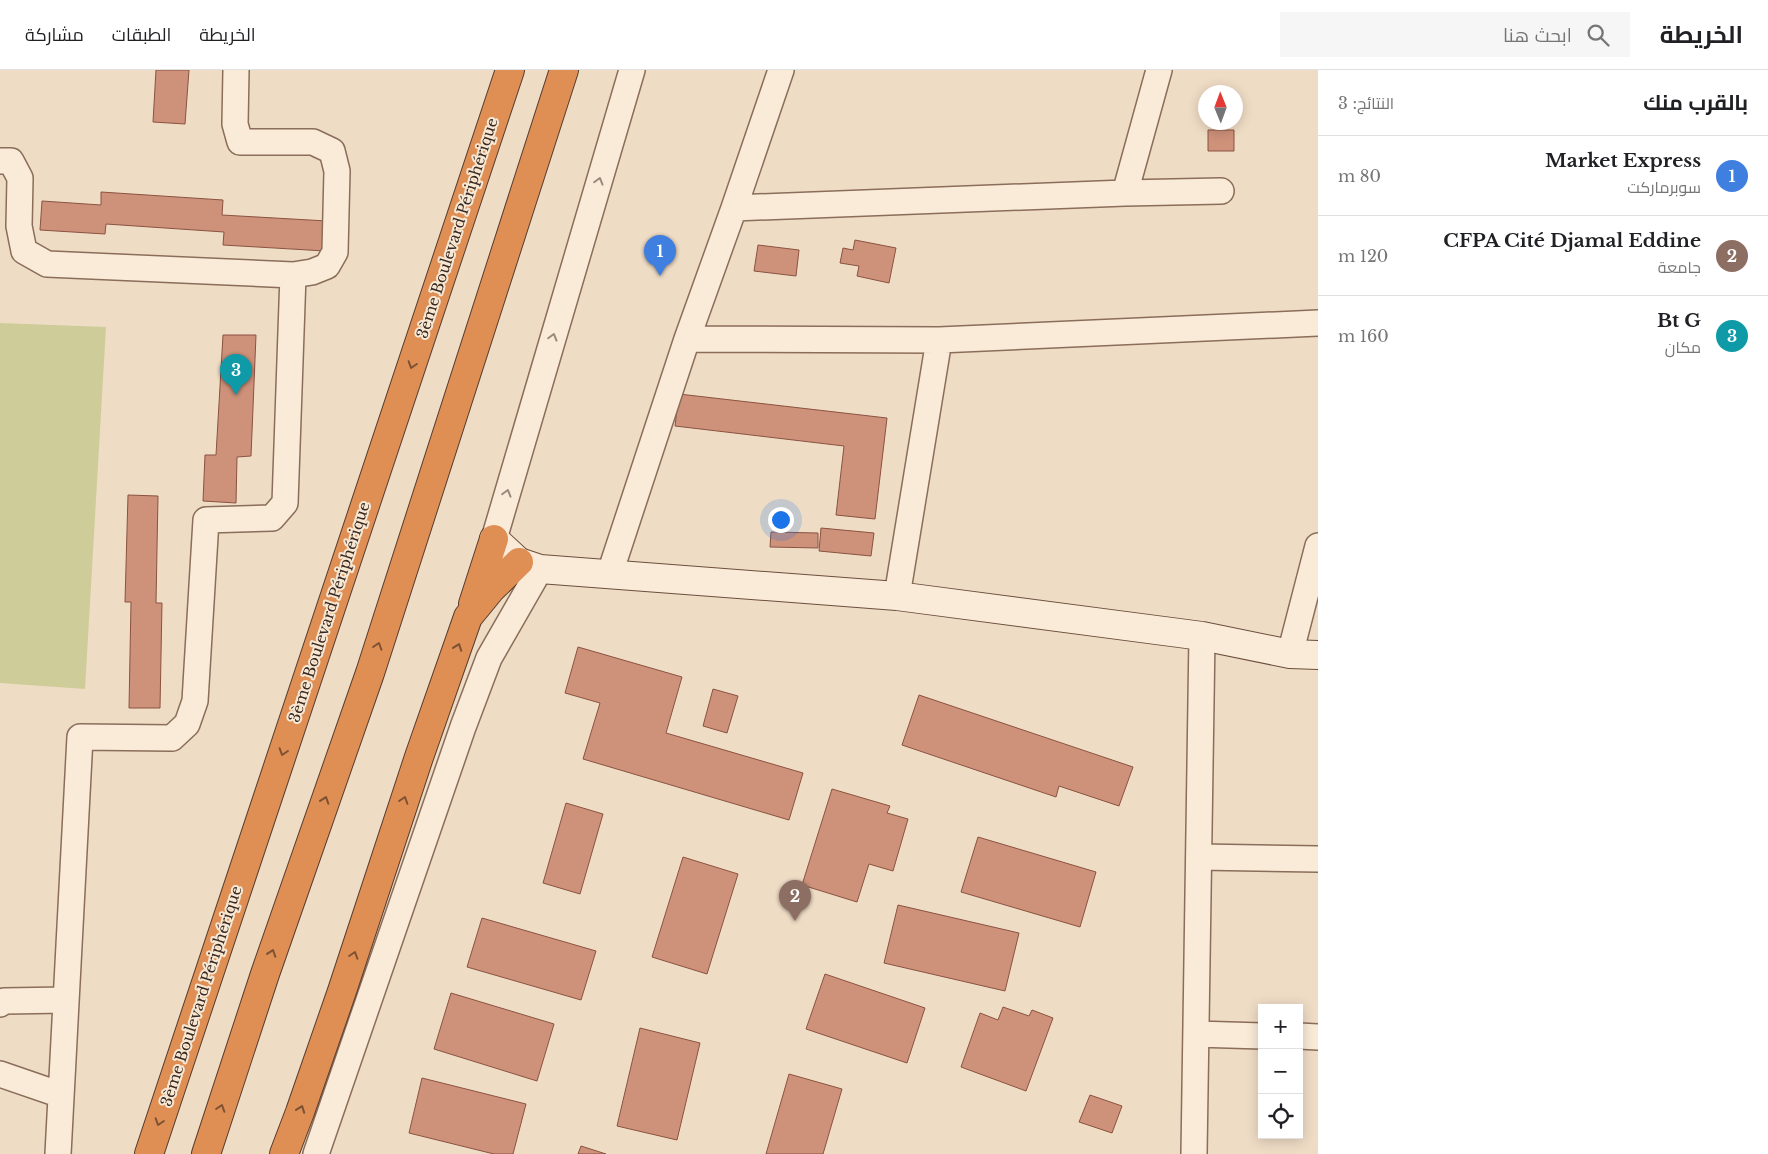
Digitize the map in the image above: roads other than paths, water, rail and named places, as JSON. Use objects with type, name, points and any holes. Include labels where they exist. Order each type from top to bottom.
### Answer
[{"type":"highway","name":"3ème Boulevard Périphérique","points":[[149,1154],[510,70]]},
{"type":"highway","points":[[206,1154],[265,974],[370,673],[564,70]]},
{"type":"highway","points":[[284,1154],[345,982],[418,756],[468,618],[494,539]]},
{"type":"highway","points":[[468,618],[491,589],[530,565]]},
{"type":"street","points":[[0,160],[11,161],[20,178],[19,226],[24,251],[47,264],[293,275],[312,272],[327,266],[335,252],[337,171],[332,151],[313,142],[240,142],[235,124],[236,70]]},
{"type":"street","points":[[632,70],[494,539],[530,565],[897,596],[1202,636],[1290,654],[1318,654]]},
{"type":"street","points":[[610,573],[687,339],[734,208],[780,70]]},
{"type":"street","points":[[1125,193],[1159,70]]},
{"type":"street","points":[[734,208],[1221,191]]},
{"type":"street","points":[[58,1154],[80,737],[172,738],[188,724],[195,701],[206,520],[272,518],[285,503],[293,275]]},
{"type":"street","points":[[687,339],[939,340],[1318,323]]},
{"type":"street","points":[[897,596],[939,340]]},
{"type":"street","points":[[1290,654],[1318,546]]},
{"type":"street","points":[[316,1154],[463,727],[489,658],[530,565]]},
{"type":"street","points":[[1194,1154],[1202,636]]},
{"type":"street","points":[[1198,857],[1318,859]]},
{"type":"street","points":[[0,1004],[4,1001],[66,1000]]},
{"type":"street","points":[[1196,1034],[1258,1036]]},
{"type":"street","points":[[1303,1036],[1318,1037]]},
{"type":"street","points":[[0,1074],[61,1095]]},
{"type":"place","name":"Market Express","points":[[660,276]]},
{"type":"place","name":"Bt G","points":[[236,395]]},
{"type":"place","name":"CFPA Cité Djamal Eddine","points":[[795,921]]}]
